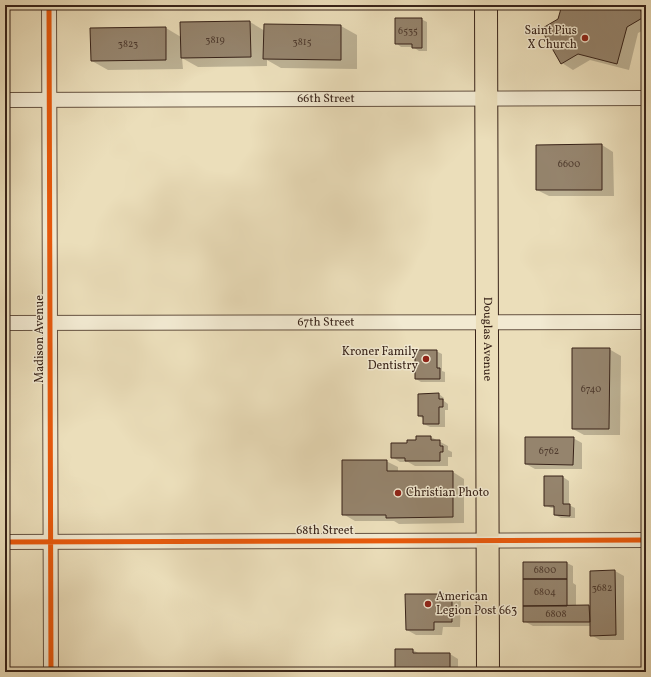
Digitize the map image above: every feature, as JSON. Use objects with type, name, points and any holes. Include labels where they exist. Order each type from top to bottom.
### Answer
[{"type":"main road","name":"Douglas Avenue","points":[[486,5],[488,672]]},
{"type":"street","name":"Madison Avenue","points":[[49,5],[51,672]]},
{"type":"street","name":"66th Street","points":[[5,100],[646,98]]},
{"type":"street","name":"67th Street","points":[[5,323],[646,322]]},
{"type":"street","name":"68th Street","points":[[5,542],[646,540]]},
{"type":"building","name":"Saint Pius X Church","points":[[562,5],[646,6],[640,9],[644,17],[627,27],[617,64],[578,54],[561,64],[541,29],[558,19]]},
{"type":"building","points":[[395,18],[422,18],[422,48],[412,48],[412,44],[395,44]]},
{"type":"building","points":[[250,21],[251,57],[181,58],[180,22]]},
{"type":"building","points":[[264,24],[341,25],[341,60],[263,59]]},
{"type":"building","points":[[166,27],[166,60],[91,61],[90,28]]},
{"type":"building","points":[[602,144],[602,190],[536,190],[536,145]]},
{"type":"building","points":[[572,348],[610,348],[609,429],[572,429]]},
{"type":"building","name":"Kroner Family Dentistry","points":[[415,350],[437,350],[437,368],[440,368],[440,379],[415,379]]},
{"type":"building","points":[[439,393],[439,399],[443,399],[443,407],[439,407],[439,424],[423,424],[423,416],[418,416],[418,394]]},
{"type":"building","points":[[416,436],[431,436],[431,440],[440,440],[440,446],[443,446],[443,452],[440,452],[440,461],[405,461],[405,458],[391,458],[391,443],[407,443],[407,440],[416,440]]},
{"type":"building","points":[[525,437],[574,437],[573,465],[525,464]]},
{"type":"building","name":"Christian Photo","points":[[342,460],[387,460],[387,471],[453,471],[453,517],[386,518],[386,515],[342,515]]},
{"type":"building","points":[[544,476],[563,476],[563,504],[570,504],[570,516],[554,515],[554,506],[544,506]]},
{"type":"building","points":[[523,562],[567,562],[567,579],[523,579]]},
{"type":"building","points":[[615,570],[616,635],[590,636],[590,571]]},
{"type":"building","points":[[523,579],[567,579],[567,606],[523,606]]},
{"type":"building","name":"American Legion Post 663","points":[[405,594],[452,594],[452,622],[434,622],[434,630],[406,630]]},
{"type":"building","points":[[589,605],[590,622],[523,622],[523,606]]},
{"type":"building","points":[[395,649],[413,649],[413,653],[450,653],[450,671],[452,672],[395,672]]},
{"type":"cycle path","points":[[49,5],[51,672]]},
{"type":"cycle path","points":[[5,542],[646,540]]},
{"type":"place","name":"Saint Pius X Church","points":[[585,38]]},
{"type":"place","name":"Kroner Family Dentistry","points":[[426,359]]},
{"type":"place","name":"Christian Photo","points":[[398,493]]},
{"type":"place","name":"American Legion Post 663","points":[[428,604]]}]
